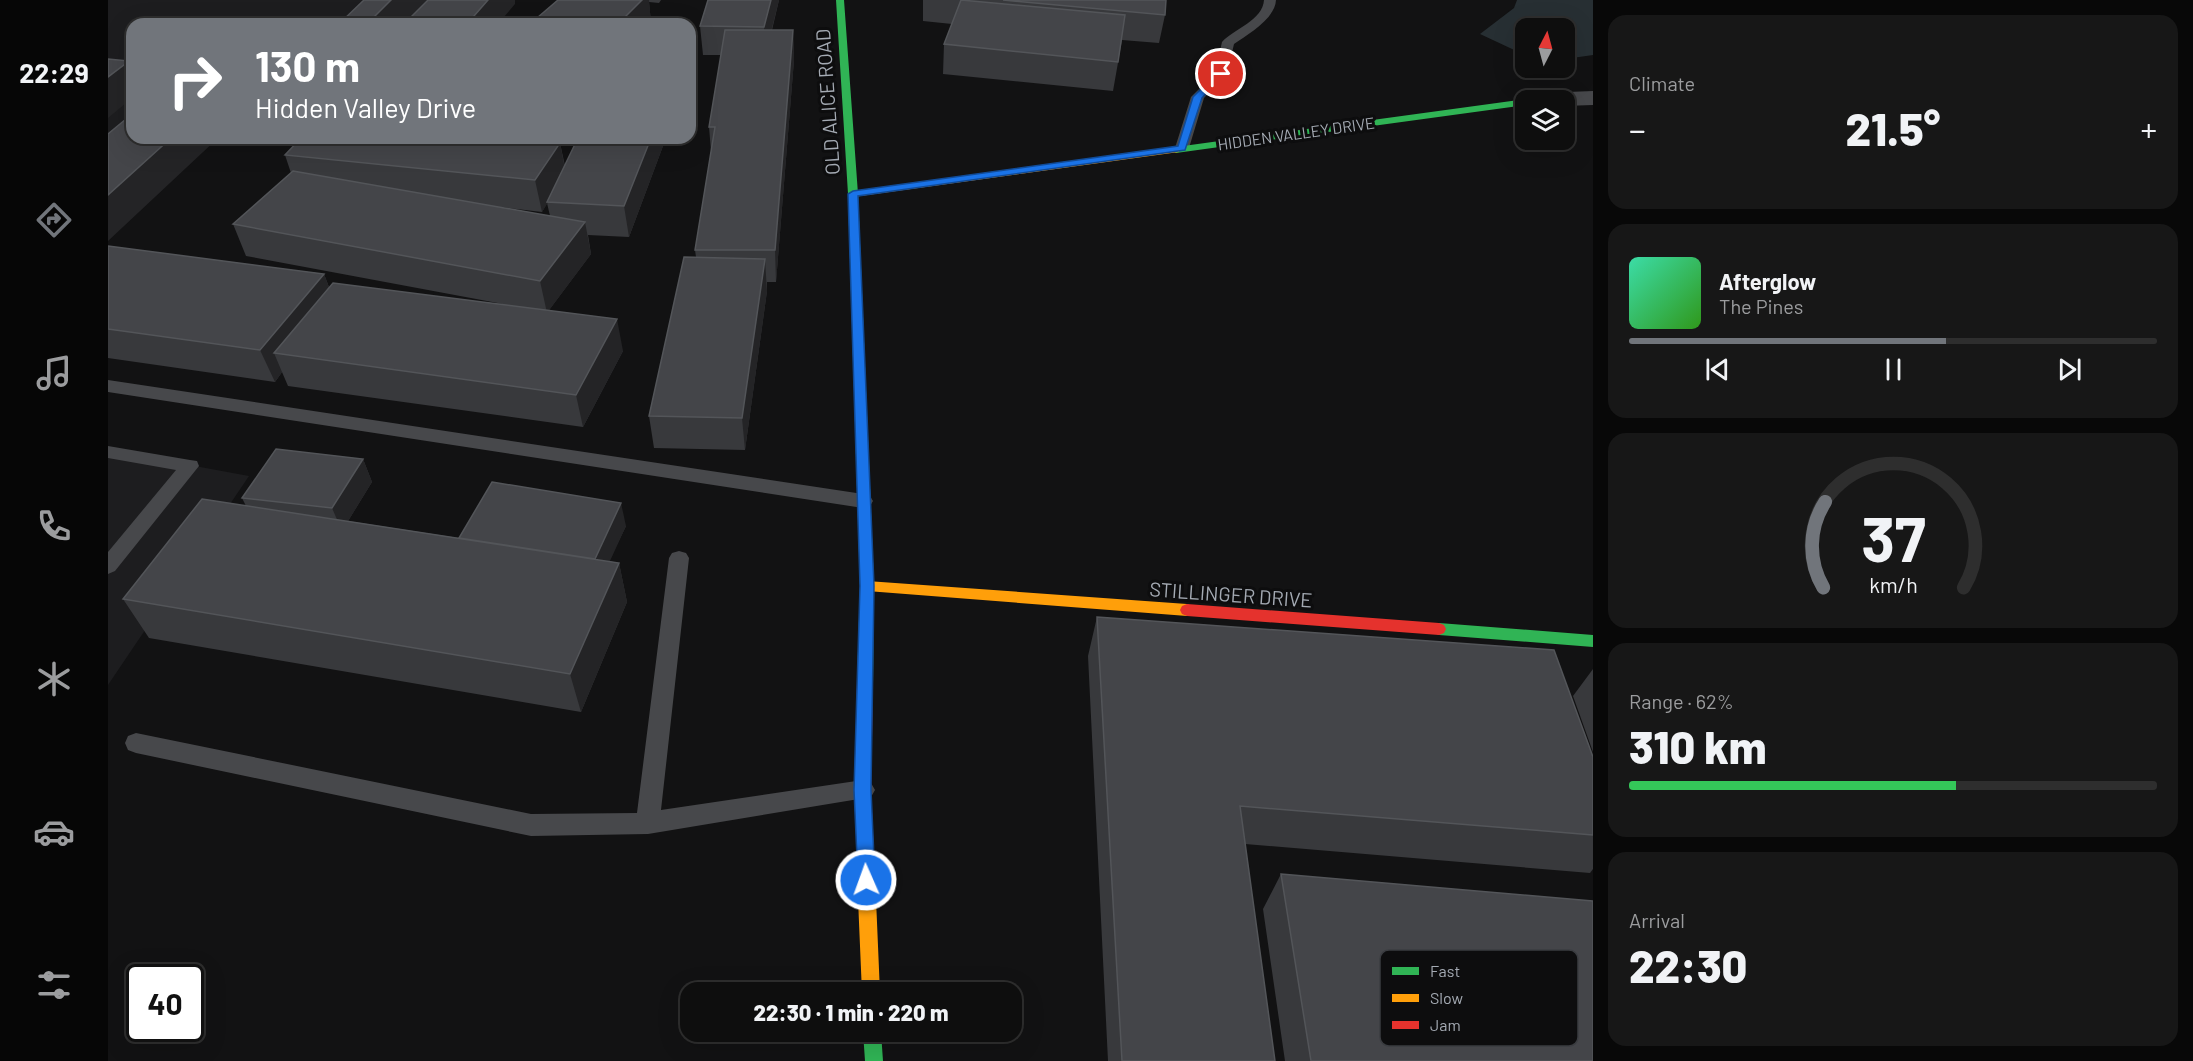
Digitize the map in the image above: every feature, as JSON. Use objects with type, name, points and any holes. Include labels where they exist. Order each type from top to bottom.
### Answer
[{"type":"street","name":"OLD ALICE ROAD","points":[[840,0],[853,194],[867,586],[862,790],[871,982]]},
{"type":"street","points":[[1575,99],[1593,98]]},
{"type":"street","name":"HIDDEN VALLEY DRIVE","points":[[853,194],[1515,103]]},
{"type":"street","name":"STILLINGER DRIVE","points":[[867,586],[1593,641]]},
{"type":"street","points":[[872,1042],[873,1061]]},
{"type":"lane","points":[[1182,148],[1198,97],[1221,74],[1228,42],[1258,21],[1270,5],[1270,0]]},
{"type":"lane","points":[[108,386],[863,501]]},
{"type":"lane","points":[[108,452],[190,465],[108,566]]},
{"type":"lane","points":[[648,823],[679,558]]},
{"type":"lane","points":[[136,743],[531,825],[648,823],[862,790]]},
{"type":"shaded area","points":[[108,0],[390,0],[368,18],[126,18],[126,120],[108,134]]},
{"type":"shaded area","points":[[1517,0],[1593,0],[1593,55],[1575,58],[1575,18],[1515,18],[1515,50],[1480,34],[1514,8]]},
{"type":"shaded area","points":[[108,450],[249,476],[108,685]]},
{"type":"building","points":[[364,0],[391,0],[373,18],[345,18]]},
{"type":"building","points":[[428,0],[488,0],[472,18],[410,18]]},
{"type":"building","points":[[558,0],[642,0],[624,18],[537,18]]},
{"type":"building","points":[[708,0],[771,0],[764,27],[700,26]]},
{"type":"building","points":[[961,0],[1125,15],[1118,62],[944,44]]},
{"type":"building","points":[[1003,0],[1166,0],[1165,15]]},
{"type":"building","points":[[725,30],[793,30],[775,250],[695,250],[715,127],[709,127]]},
{"type":"building","points":[[108,59],[126,61],[126,63],[108,77]]},
{"type":"building","points":[[126,119],[126,144],[164,144],[108,195],[108,134]]},
{"type":"building","points":[[295,144],[559,144],[535,180],[285,155]]},
{"type":"building","points":[[575,144],[649,144],[624,206],[547,202]]},
{"type":"building","points":[[293,171],[585,222],[540,281],[233,224]]},
{"type":"building","points":[[108,246],[324,274],[260,350],[108,329]]},
{"type":"building","points":[[684,257],[765,259],[742,418],[649,416]]},
{"type":"building","points":[[333,283],[617,319],[576,395],[274,353]]},
{"type":"building","points":[[276,449],[363,459],[332,508],[242,498]]},
{"type":"building","points":[[492,482],[621,503],[595,559],[459,538]]},
{"type":"building","points":[[202,499],[619,563],[570,674],[123,599]]},
{"type":"building","points":[[1097,617],[1554,650],[1593,757],[1593,835],[1240,806],[1275,1061],[1122,1061]]},
{"type":"building","points":[[1281,874],[1593,901],[1593,1061],[1311,1061]]},
{"type":"traffic: fast","points":[[840,0],[853,194],[867,586],[865,684]]},
{"type":"traffic: fast","points":[[1176,150],[1515,104]]},
{"type":"traffic: fast","points":[[1439,629],[1593,641]]},
{"type":"traffic: fast","points":[[873,1042],[874,1061]]},
{"type":"traffic: slow","points":[[853,194],[1176,150]]},
{"type":"traffic: slow","points":[[867,586],[1187,610]]},
{"type":"traffic: slow","points":[[867,899],[871,982]]},
{"type":"traffic: jam","points":[[1187,610],[1439,629]]},
{"type":"traffic: jam","points":[[865,684],[863,790],[867,899]]},
{"type":"route","points":[[866,880],[862,790],[867,586],[853,194],[1182,148],[1198,97],[1221,74]]}]
